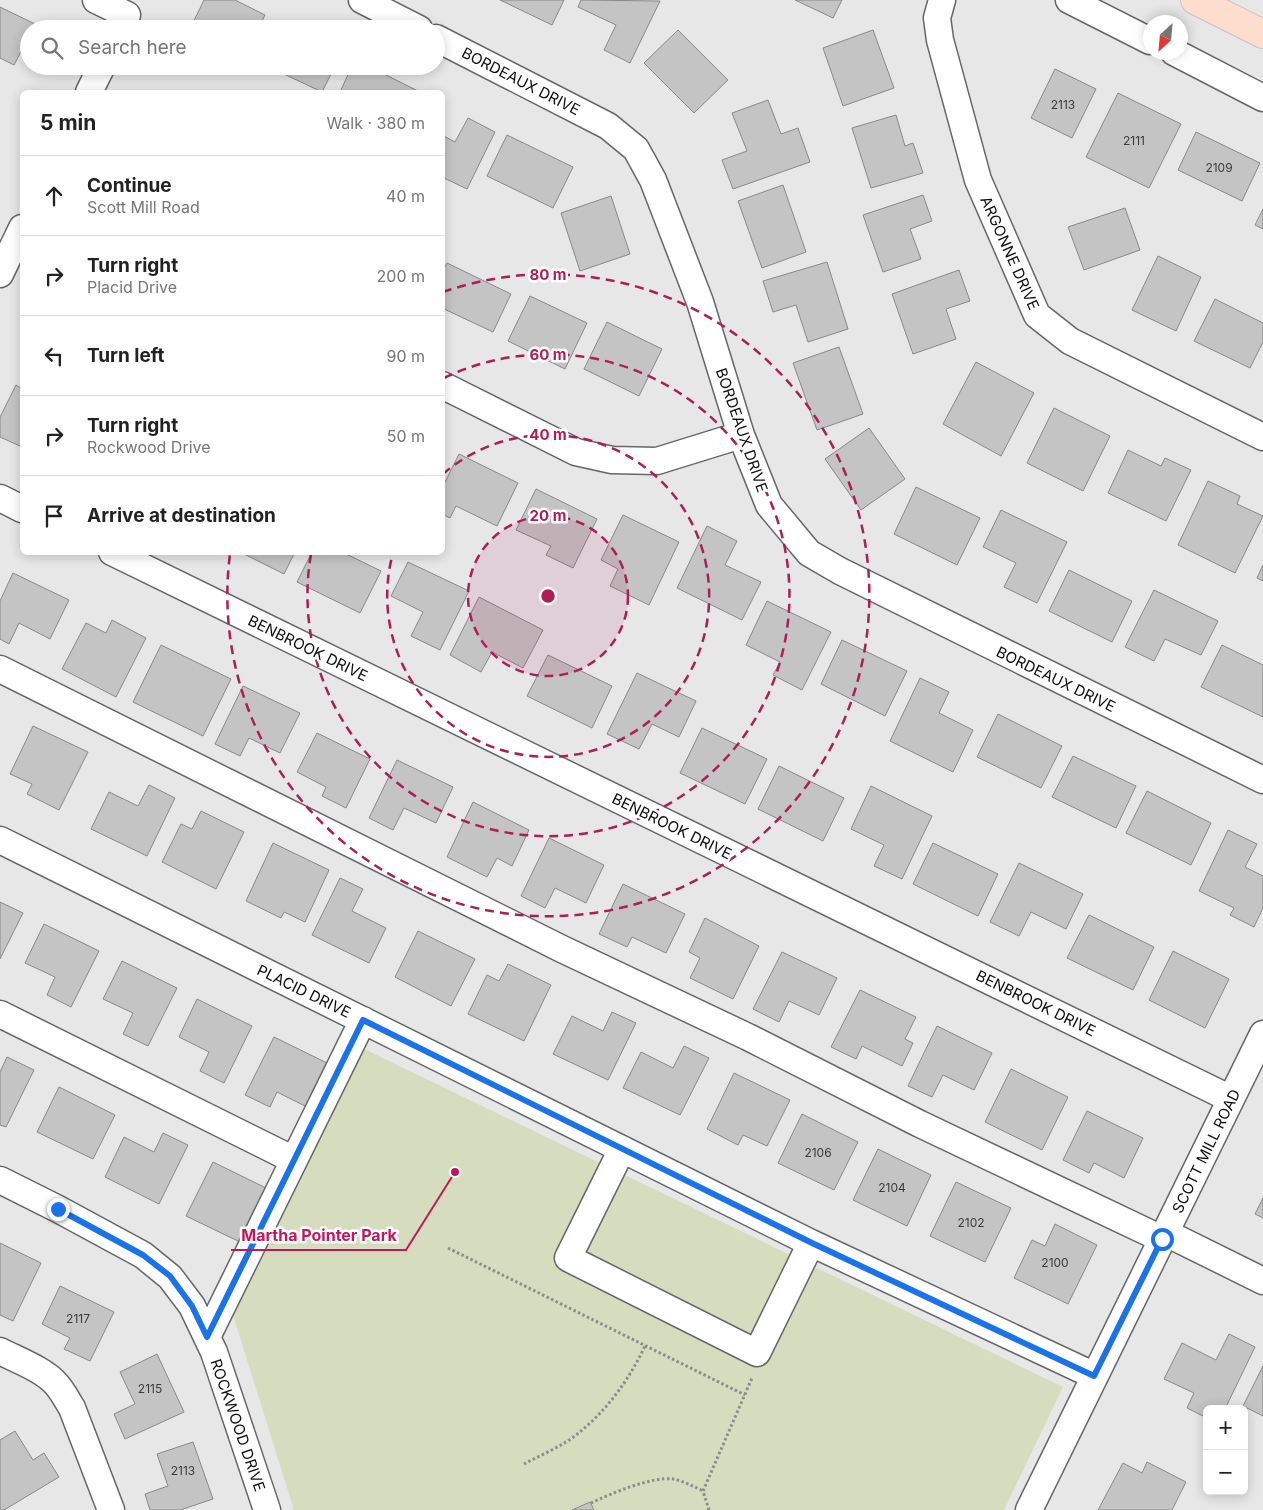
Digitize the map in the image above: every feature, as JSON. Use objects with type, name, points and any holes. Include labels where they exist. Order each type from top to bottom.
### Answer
[{"type":"main road","points":[[1195,0],[1263,34]]},
{"type":"street","points":[[96,0],[127,15]]},
{"type":"street","points":[[362,0],[401,20]]},
{"type":"street","name":"ARGONNE DRIVE","points":[[942,0],[938,18],[940,40],[978,180],[1037,315],[1070,342],[1263,437]]},
{"type":"street","points":[[1069,0],[1143,37]]},
{"type":"street","name":"BORDEAUX DRIVE","points":[[445,43],[592,117],[608,126],[636,149],[653,180],[700,302],[741,435],[769,504],[809,553],[858,580],[1263,780]]},
{"type":"street","points":[[1188,59],[1263,98]]},
{"type":"street","points":[[90,90],[98,75]]},
{"type":"street","points":[[0,274],[20,232]]},
{"type":"street","points":[[445,386],[576,452],[612,460],[657,461],[741,435]]},
{"type":"street","points":[[0,498],[20,508]]},
{"type":"street","name":"BENBROOK DRIVE","points":[[118,555],[1231,1098]]},
{"type":"street","points":[[0,669],[562,949],[748,1037],[920,1124],[1263,1281]]},
{"type":"street","name":"PLACID DRIVE","points":[[0,840],[812,1243],[1094,1376]]},
{"type":"street","points":[[0,1014],[294,1160]]},
{"type":"street","points":[[207,1337],[363,1020]]},
{"type":"street","name":"SCOTT MILL ROAD","points":[[1029,1510],[1263,1034]]},
{"type":"street","points":[[622,1149],[568,1258],[757,1353],[812,1243]]},
{"type":"street","name":"ROCKWOOD DRIVE","points":[[0,1180],[143,1255],[170,1276],[192,1306],[214,1352],[267,1510]]},
{"type":"street","points":[[0,1351],[47,1376],[65,1396],[72,1408],[111,1510]]},
{"type":"path","points":[[448,1248],[745,1395]]},
{"type":"path","points":[[524,1464],[580,1432],[613,1398],[634,1370],[645,1346]]},
{"type":"path","points":[[709,1510],[702,1490],[755,1372],[757,1353]]},
{"type":"path","points":[[591,1503],[625,1488],[672,1479],[702,1490]]},
{"type":"green space","points":[[356,1045],[1063,1387],[1004,1510],[294,1510],[228,1299]]},
{"type":"building","points":[[204,0],[235,0],[265,15],[262,20],[194,20]]},
{"type":"building","points":[[500,0],[564,0],[552,25]]},
{"type":"building","points":[[581,0],[660,1],[630,63],[604,50],[616,25],[578,7]]},
{"type":"building","points":[[795,0],[842,0],[833,18]]},
{"type":"building","points":[[0,7],[27,20],[20,20],[20,53],[14,65],[0,58]]},
{"type":"building","points":[[678,30],[728,80],[694,113],[644,63]]},
{"type":"building","points":[[873,30],[894,88],[843,106],[823,48]]},
{"type":"building","points":[[1055,69],[1096,89],[1072,138],[1031,118]]},
{"type":"building","points":[[286,75],[330,75],[323,90],[318,90]]},
{"type":"building","points":[[348,75],[386,75],[416,90],[341,90]]},
{"type":"building","points":[[1118,93],[1181,124],[1149,188],[1086,157]]},
{"type":"building","points":[[768,100],[781,134],[798,128],[810,162],[733,189],[722,160],[747,151],[732,113]]},
{"type":"building","points":[[896,115],[905,146],[913,143],[923,173],[871,188],[852,128]]},
{"type":"building","points":[[468,118],[495,132],[467,189],[445,178],[445,137],[455,142]]},
{"type":"building","points":[[1196,132],[1260,163],[1242,201],[1178,170]]},
{"type":"building","points":[[507,135],[573,167],[553,208],[487,176]]},
{"type":"building","points":[[783,185],[806,252],[762,268],[738,201]]},
{"type":"building","points":[[923,195],[932,221],[910,229],[921,259],[883,272],[863,215]]},
{"type":"building","points":[[611,196],[630,254],[580,271],[561,213]]},
{"type":"building","points":[[1125,208],[1140,250],[1084,270],[1068,227]]},
{"type":"building","points":[[1263,209],[1263,229],[1255,225]]},
{"type":"building","points":[[1158,256],[1201,277],[1176,331],[1132,310]]},
{"type":"building","points":[[827,262],[848,329],[808,342],[796,305],[773,312],[763,281]]},
{"type":"building","points":[[447,263],[511,294],[493,332],[445,309],[445,267]]},
{"type":"building","points":[[959,270],[970,301],[946,309],[956,339],[913,354],[892,294]]},
{"type":"building","points":[[530,296],[587,323],[565,369],[508,341]]},
{"type":"building","points":[[1215,299],[1263,323],[1263,342],[1250,368],[1194,341]]},
{"type":"building","points":[[607,322],[662,349],[639,396],[584,369]]},
{"type":"building","points":[[839,347],[863,414],[817,430],[793,363]]},
{"type":"building","points":[[976,362],[1034,393],[1001,456],[943,424]]},
{"type":"building","points":[[16,385],[20,388],[20,446],[0,437],[0,417]]},
{"type":"building","points":[[1054,408],[1110,436],[1083,491],[1027,463]]},
{"type":"building","points":[[869,428],[905,479],[861,510],[825,459]]},
{"type":"building","points":[[1128,450],[1161,466],[1165,458],[1191,470],[1166,521],[1108,493]]},
{"type":"building","points":[[459,454],[518,483],[497,526],[456,506],[450,518],[445,516],[445,482]]},
{"type":"building","points":[[1208,481],[1240,496],[1237,504],[1263,516],[1235,573],[1178,545]]},
{"type":"building","points":[[916,487],[980,518],[957,565],[894,534]]},
{"type":"building","points":[[536,489],[597,519],[573,568],[546,555],[551,546],[516,530]]},
{"type":"building","points":[[1001,510],[1067,542],[1037,603],[1004,587],[1016,563],[983,547]]},
{"type":"building","points":[[623,515],[679,542],[649,605],[610,586],[618,569],[601,560]]},
{"type":"building","points":[[707,526],[737,541],[725,565],[761,582],[742,620],[677,588]]},
{"type":"building","points":[[246,555],[294,555],[284,574]]},
{"type":"building","points":[[310,555],[348,555],[381,571],[360,613],[297,582]]},
{"type":"building","points":[[408,562],[469,591],[440,650],[411,636],[423,612],[391,596]]},
{"type":"building","points":[[1263,565],[1263,581],[1257,578]]},
{"type":"building","points":[[1069,570],[1132,601],[1112,642],[1049,611]]},
{"type":"building","points":[[13,573],[69,600],[50,639],[19,623],[9,644],[0,639],[0,601]]},
{"type":"building","points":[[1154,590],[1218,621],[1201,655],[1165,639],[1154,661],[1125,647]]},
{"type":"building","points":[[479,597],[543,630],[523,668],[492,652],[481,672],[450,655]]},
{"type":"building","points":[[767,601],[831,632],[802,690],[773,675],[780,662],[746,645]]},
{"type":"building","points":[[112,620],[146,638],[116,697],[62,669],[86,623],[106,633]]},
{"type":"building","points":[[842,640],[907,671],[885,716],[821,684]]},
{"type":"building","points":[[161,645],[231,679],[203,736],[133,702]]},
{"type":"building","points":[[1222,645],[1263,665],[1263,717],[1201,687]]},
{"type":"building","points":[[548,655],[612,686],[592,728],[527,696]]},
{"type":"building","points":[[637,673],[696,701],[679,737],[652,724],[639,749],[607,734]]},
{"type":"building","points":[[920,678],[949,692],[939,713],[973,730],[953,772],[890,741]]},
{"type":"building","points":[[243,686],[300,713],[280,753],[249,738],[240,756],[215,744]]},
{"type":"building","points":[[998,714],[1062,746],[1041,788],[977,757]]},
{"type":"building","points":[[33,726],[88,752],[59,810],[27,794],[32,784],[10,774]]},
{"type":"building","points":[[702,728],[767,759],[745,804],[680,773]]},
{"type":"building","points":[[317,733],[370,759],[346,808],[322,796],[326,787],[297,772]]},
{"type":"building","points":[[1073,756],[1136,786],[1116,828],[1052,797]]},
{"type":"building","points":[[397,760],[453,787],[436,823],[404,808],[393,830],[369,818]]},
{"type":"building","points":[[779,766],[844,798],[823,841],[758,809]]},
{"type":"building","points":[[149,785],[175,798],[147,856],[91,829],[109,792],[138,806]]},
{"type":"building","points":[[871,786],[932,816],[902,879],[874,866],[884,845],[851,829]]},
{"type":"building","points":[[1147,791],[1211,823],[1191,865],[1126,833]]},
{"type":"building","points":[[473,802],[529,830],[512,866],[497,858],[487,877],[447,857]]},
{"type":"building","points":[[201,811],[244,832],[216,889],[162,862],[181,824],[192,829]]},
{"type":"building","points":[[1228,830],[1257,844],[1245,867],[1263,876],[1263,908],[1254,927],[1230,915],[1234,908],[1199,891]]},
{"type":"building","points":[[549,838],[604,865],[586,903],[555,888],[545,908],[521,896]]},
{"type":"building","points":[[273,843],[329,870],[305,922],[284,912],[281,918],[246,901]]},
{"type":"building","points":[[933,843],[998,874],[978,916],[913,884]]},
{"type":"building","points":[[1019,863],[1083,894],[1066,929],[1031,912],[1019,936],[990,922]]},
{"type":"building","points":[[340,878],[363,889],[352,911],[386,928],[369,963],[312,935]]},
{"type":"building","points":[[623,884],[685,914],[666,953],[632,937],[627,947],[599,934]]},
{"type":"building","points":[[0,902],[23,913],[0,959]]},
{"type":"building","points":[[1089,915],[1154,947],[1133,990],[1067,958]]},
{"type":"building","points":[[705,918],[759,946],[733,999],[690,978],[700,958],[689,952]]},
{"type":"building","points":[[44,924],[99,951],[71,1007],[47,995],[55,977],[25,963]]},
{"type":"building","points":[[418,931],[475,959],[451,1006],[395,977]]},
{"type":"building","points":[[1173,951],[1229,979],[1205,1028],[1149,1000]]},
{"type":"building","points":[[782,952],[837,978],[819,1015],[789,1001],[779,1022],[753,1009]]},
{"type":"building","points":[[122,961],[177,988],[148,1046],[123,1034],[133,1013],[103,999]]},
{"type":"building","points":[[508,964],[551,985],[524,1041],[468,1014],[487,975],[499,981]]},
{"type":"building","points":[[860,990],[916,1017],[905,1039],[913,1043],[902,1066],[862,1046],[856,1059],[831,1047]]},
{"type":"building","points":[[197,999],[252,1026],[224,1083],[200,1071],[209,1052],[179,1037]]},
{"type":"building","points":[[612,1012],[636,1023],[608,1080],[553,1054],[572,1016],[603,1031]]},
{"type":"building","points":[[937,1026],[992,1053],[974,1090],[943,1075],[932,1097],[908,1086]]},
{"type":"building","points":[[274,1037],[329,1064],[307,1107],[277,1092],[270,1107],[245,1095]]},
{"type":"building","points":[[684,1046],[709,1058],[680,1115],[623,1088],[641,1052],[673,1068]]},
{"type":"building","points":[[7,1057],[34,1070],[6,1127],[0,1125],[0,1072]]},
{"type":"building","points":[[1011,1069],[1068,1097],[1042,1150],[985,1122]]},
{"type":"building","points":[[734,1073],[790,1100],[767,1146],[743,1135],[738,1145],[707,1129]]},
{"type":"building","points":[[59,1087],[115,1115],[93,1159],[37,1132]]},
{"type":"building","points":[[1087,1111],[1143,1138],[1124,1178],[1094,1163],[1089,1173],[1063,1160]]},
{"type":"building","points":[[802,1114],[858,1142],[834,1190],[778,1163]]},
{"type":"building","points":[[163,1133],[188,1145],[159,1204],[105,1177],[124,1137],[154,1152]]},
{"type":"building","points":[[878,1149],[931,1175],[907,1226],[853,1200]]},
{"type":"building","points":[[213,1162],[266,1188],[240,1242],[186,1216]]},
{"type":"building","points":[[956,1182],[1011,1208],[985,1262],[930,1236]]},
{"type":"building","points":[[1263,1198],[1263,1218],[1255,1214]]},
{"type":"building","points":[[1055,1224],[1097,1245],[1068,1304],[1014,1278],[1032,1240],[1045,1246]]},
{"type":"building","points":[[0,1243],[41,1263],[13,1321],[0,1315]]},
{"type":"building","points":[[60,1286],[114,1312],[90,1361],[64,1349],[70,1338],[42,1324]]},
{"type":"building","points":[[1229,1334],[1255,1347],[1227,1405],[1203,1405],[1203,1416],[1187,1408],[1194,1393],[1164,1379],[1182,1343],[1216,1360]]},
{"type":"building","points":[[157,1354],[184,1412],[125,1439],[114,1414],[135,1404],[120,1372]]},
{"type":"building","points":[[1263,1366],[1263,1416],[1248,1408],[1248,1405],[1244,1405]]},
{"type":"building","points":[[15,1431],[33,1460],[44,1453],[59,1477],[1,1510],[0,1440]]},
{"type":"building","points":[[193,1442],[213,1499],[180,1510],[150,1510],[145,1494],[168,1486],[157,1454]]},
{"type":"building","points":[[1147,1462],[1186,1482],[1172,1510],[1098,1510],[1123,1463],[1142,1473]]},
{"type":"building","points":[[590,1502],[594,1510],[572,1510]]},
{"type":"place","name":"Martha Pointer Park","points":[[455,1172]]},
{"type":"route","points":[[58,1209],[143,1255],[170,1276],[192,1306],[207,1337],[363,1020],[812,1243],[1094,1376],[1162,1239]]}]
